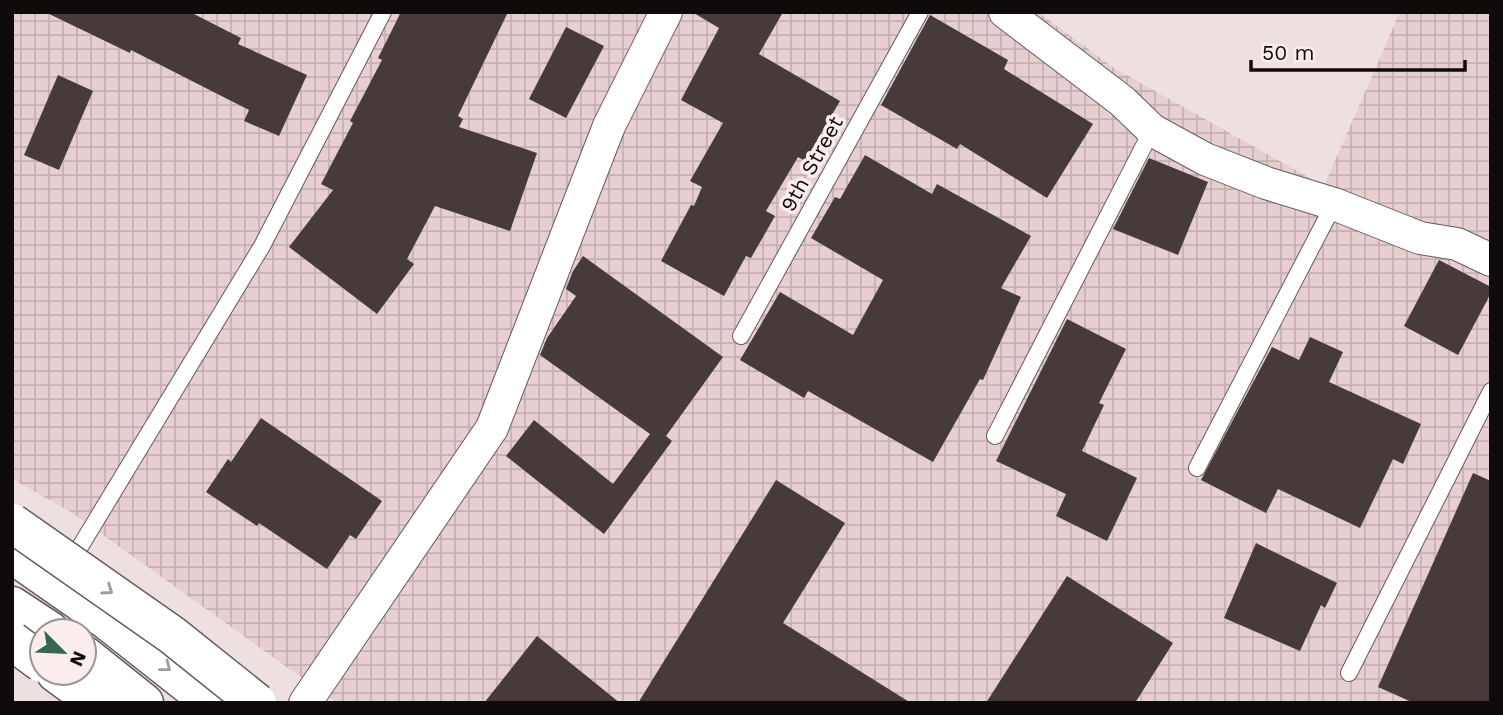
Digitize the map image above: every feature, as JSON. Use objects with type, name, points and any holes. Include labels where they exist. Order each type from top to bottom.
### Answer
[{"type":"main road","points":[[12,523],[172,635],[257,703]]},
{"type":"main road","points":[[12,554],[108,621],[212,703]]},
{"type":"main road","points":[[98,666],[144,703]]},
{"type":"main road","points":[[75,687],[96,703]]},
{"type":"street","points":[[305,703],[492,428],[609,125],[666,12]]},
{"type":"street","points":[[1005,12],[1122,102],[1152,130],[1205,159],[1420,237],[1457,244],[1491,260]]},
{"type":"lane","points":[[57,585],[262,246],[383,12]]},
{"type":"lane","name":"9th Street","points":[[741,336],[920,12]]},
{"type":"lane","points":[[995,436],[1152,130]]},
{"type":"lane","points":[[1196,468],[1334,204]]},
{"type":"lane","points":[[1349,673],[1491,391]]},
{"type":"lane","points":[[12,665],[28,628]]},
{"type":"shaded area","points":[[12,12],[1038,12],[1114,68],[1324,186],[1400,12],[1491,12],[1491,703],[337,703],[71,512],[12,479]]},
{"type":"building","points":[[45,12],[190,12],[241,38],[238,44],[307,75],[279,136],[244,121],[249,110],[131,50],[130,53]]},
{"type":"building","points":[[401,12],[508,12],[458,116],[463,119],[459,127],[537,153],[510,231],[435,206],[407,259],[414,264],[377,314],[289,247],[333,190],[321,184],[353,123],[350,121],[382,60],[378,58]]},
{"type":"building","points":[[692,12],[783,12],[759,54],[840,101],[805,161],[798,157],[766,211],[775,216],[751,258],[746,256],[724,296],[661,261],[691,205],[694,206],[702,187],[690,181],[723,123],[681,100],[719,28]]},
{"type":"building","points":[[930,15],[1008,60],[1004,69],[1093,124],[1047,198],[960,144],[957,149],[881,105]]},
{"type":"building","points":[[566,27],[604,46],[566,118],[529,99]]},
{"type":"building","points":[[58,75],[93,91],[59,170],[24,155]]},
{"type":"building","points":[[865,155],[932,194],[937,184],[1031,236],[1001,288],[1021,297],[983,380],[980,379],[933,462],[808,391],[804,398],[740,360],[780,292],[853,335],[883,280],[811,238],[835,197],[840,199]]},
{"type":"building","points":[[1149,158],[1208,182],[1178,255],[1113,229]]},
{"type":"building","points":[[583,256],[723,357],[666,436],[672,441],[604,534],[506,456],[534,420],[613,484],[650,434],[540,355],[547,338],[576,296],[566,289]]},
{"type":"building","points":[[1439,260],[1491,287],[1491,293],[1458,355],[1404,326]]},
{"type":"building","points":[[1067,319],[1126,349],[1099,403],[1104,405],[1082,451],[1137,478],[1107,541],[1056,516],[1066,494],[996,461]]},
{"type":"building","points":[[1310,337],[1343,352],[1329,382],[1421,424],[1403,464],[1393,459],[1360,528],[1278,489],[1266,513],[1201,480],[1272,347],[1299,360]]},
{"type":"building","points":[[261,418],[382,501],[356,539],[350,535],[327,569],[259,523],[257,526],[206,492],[228,459],[231,462]]},
{"type":"building","points":[[1473,473],[1491,481],[1491,703],[1414,703],[1378,687]]},
{"type":"building","points":[[776,480],[845,523],[783,623],[911,703],[638,703]]},
{"type":"building","points":[[1256,543],[1337,583],[1325,608],[1321,605],[1300,651],[1224,618]]},
{"type":"building","points":[[1067,576],[1173,643],[1135,703],[986,703]]},
{"type":"building","points":[[537,636],[620,703],[484,703]]}]
